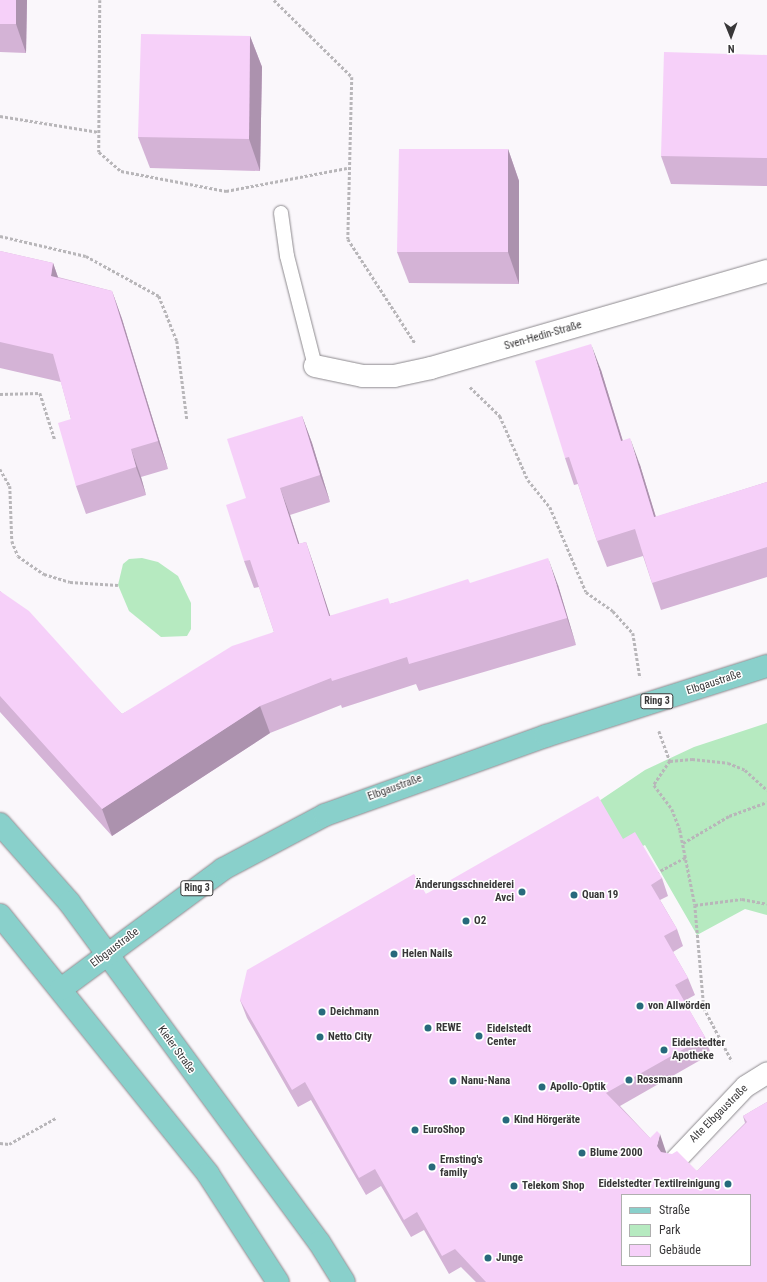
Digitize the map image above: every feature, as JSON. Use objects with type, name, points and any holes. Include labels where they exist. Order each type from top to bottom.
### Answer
[{"type":"main road","name":"Elbgaustraße","points":[[61,989],[106,954],[223,869],[325,815],[539,738],[767,666]]},
{"type":"main road","name":"Kieler Straße","points":[[0,824],[69,902],[319,1242],[344,1282]]},
{"type":"main road","points":[[0,915],[61,989],[208,1174],[278,1282]]},
{"type":"street","name":"Sven-Hedin-Straße","points":[[316,366],[363,376],[394,376],[431,368],[767,271]]},
{"type":"street","name":"Alte Elbgaustraße","points":[[675,1160],[745,1086],[767,1072]]},
{"type":"lane","points":[[282,213],[287,256],[316,366]]},
{"type":"path","points":[[100,0],[99,152],[121,171],[226,191],[347,168]]},
{"type":"path","points":[[274,0],[352,77],[347,168],[348,239],[431,368],[476,389],[500,416],[528,480],[550,507],[582,586],[594,599],[623,620],[633,633],[641,679]]},
{"type":"path","points":[[0,116],[99,132]]},
{"type":"path","points":[[0,236],[86,256],[159,296],[177,341],[187,418]]},
{"type":"path","points":[[0,394],[40,393],[55,440]]},
{"type":"path","points":[[0,469],[10,486],[12,541],[18,556],[44,574],[70,582],[118,585]]},
{"type":"path","points":[[659,731],[670,761]]},
{"type":"path","points":[[745,1086],[704,1008],[695,905],[683,843],[676,817],[654,785],[670,761],[692,758],[728,763],[745,770],[767,790]]},
{"type":"path","points":[[683,843],[729,816],[767,802]]},
{"type":"path","points":[[655,873],[686,857]]},
{"type":"path","points":[[695,905],[742,899],[767,904]]},
{"type":"path","points":[[0,1143],[9,1144],[56,1118]]},
{"type":"green space","points":[[142,558],[158,562],[178,576],[191,603],[191,629],[187,636],[161,637],[129,611],[118,585],[123,564],[129,559]]},
{"type":"green space","points":[[767,723],[767,915],[745,909],[697,935],[645,845],[630,852],[599,801],[645,770],[694,747]]},
{"type":"building","points":[[0,0],[16,0],[16,24],[0,24]]},
{"type":"building","points":[[141,34],[250,36],[249,139],[138,137]]},
{"type":"building","points":[[664,52],[767,55],[767,158],[661,156]]},
{"type":"building","points":[[399,149],[508,149],[508,252],[397,252]]},
{"type":"building","points":[[0,251],[53,263],[51,276],[112,291],[158,441],[131,449],[136,467],[76,486],[58,423],[71,419],[53,354],[0,342]]},
{"type":"building","points":[[591,344],[621,441],[630,438],[654,517],[767,482],[767,547],[652,583],[635,529],[597,541],[569,457],[565,458],[535,361]]},
{"type":"building","points":[[302,416],[320,475],[280,488],[298,544],[306,542],[329,616],[388,598],[390,604],[468,579],[470,583],[548,558],[567,618],[409,664],[407,657],[332,681],[331,678],[260,706],[102,809],[0,696],[0,591],[29,611],[122,714],[232,646],[274,632],[250,560],[244,561],[226,505],[246,498],[227,439]]},
{"type":"building","name":"Eidelstedt Center","points":[[598,796],[623,839],[635,832],[662,878],[651,885],[677,929],[664,936],[688,978],[675,985],[705,1037],[606,1093],[650,1138],[657,1131],[660,1134],[657,1146],[661,1152],[672,1154],[677,1151],[697,1171],[747,1122],[743,1116],[767,1102],[767,1282],[486,1282],[455,1249],[442,1256],[417,1212],[404,1220],[375,1169],[359,1178],[305,1082],[292,1090],[240,1000],[247,970],[414,874],[426,894]]},
{"type":"place","name":"Änderungsschneiderei Avci","points":[[522,892]]},
{"type":"place","name":"Quan 19","points":[[574,895]]},
{"type":"place","name":"O2","points":[[466,921]]},
{"type":"place","name":"Helen Nails","points":[[394,954]]},
{"type":"place","name":"von Allwörden","points":[[640,1006]]},
{"type":"place","name":"Deichmann","points":[[322,1012]]},
{"type":"place","name":"REWE","points":[[428,1028]]},
{"type":"place","name":"Eidelstedt Center","points":[[479,1036]]},
{"type":"place","name":"Netto City","points":[[320,1037]]},
{"type":"place","name":"Eidelstedter Apotheke","points":[[664,1050]]},
{"type":"place","name":"Rossmann","points":[[629,1080]]},
{"type":"place","name":"Nanu-Nana","points":[[453,1081]]},
{"type":"place","name":"Apollo-Optik","points":[[542,1087]]},
{"type":"place","name":"Kind Hörgeräte","points":[[506,1120]]},
{"type":"place","name":"EuroShop","points":[[415,1130]]},
{"type":"place","name":"Blume 2000","points":[[582,1153]]},
{"type":"place","name":"Ernsting's family","points":[[432,1167]]},
{"type":"place","name":"Eidelstedter Textilreinigung","points":[[728,1184]]},
{"type":"place","name":"Telekom Shop","points":[[514,1186]]},
{"type":"place","name":"Junge","points":[[488,1258]]}]
